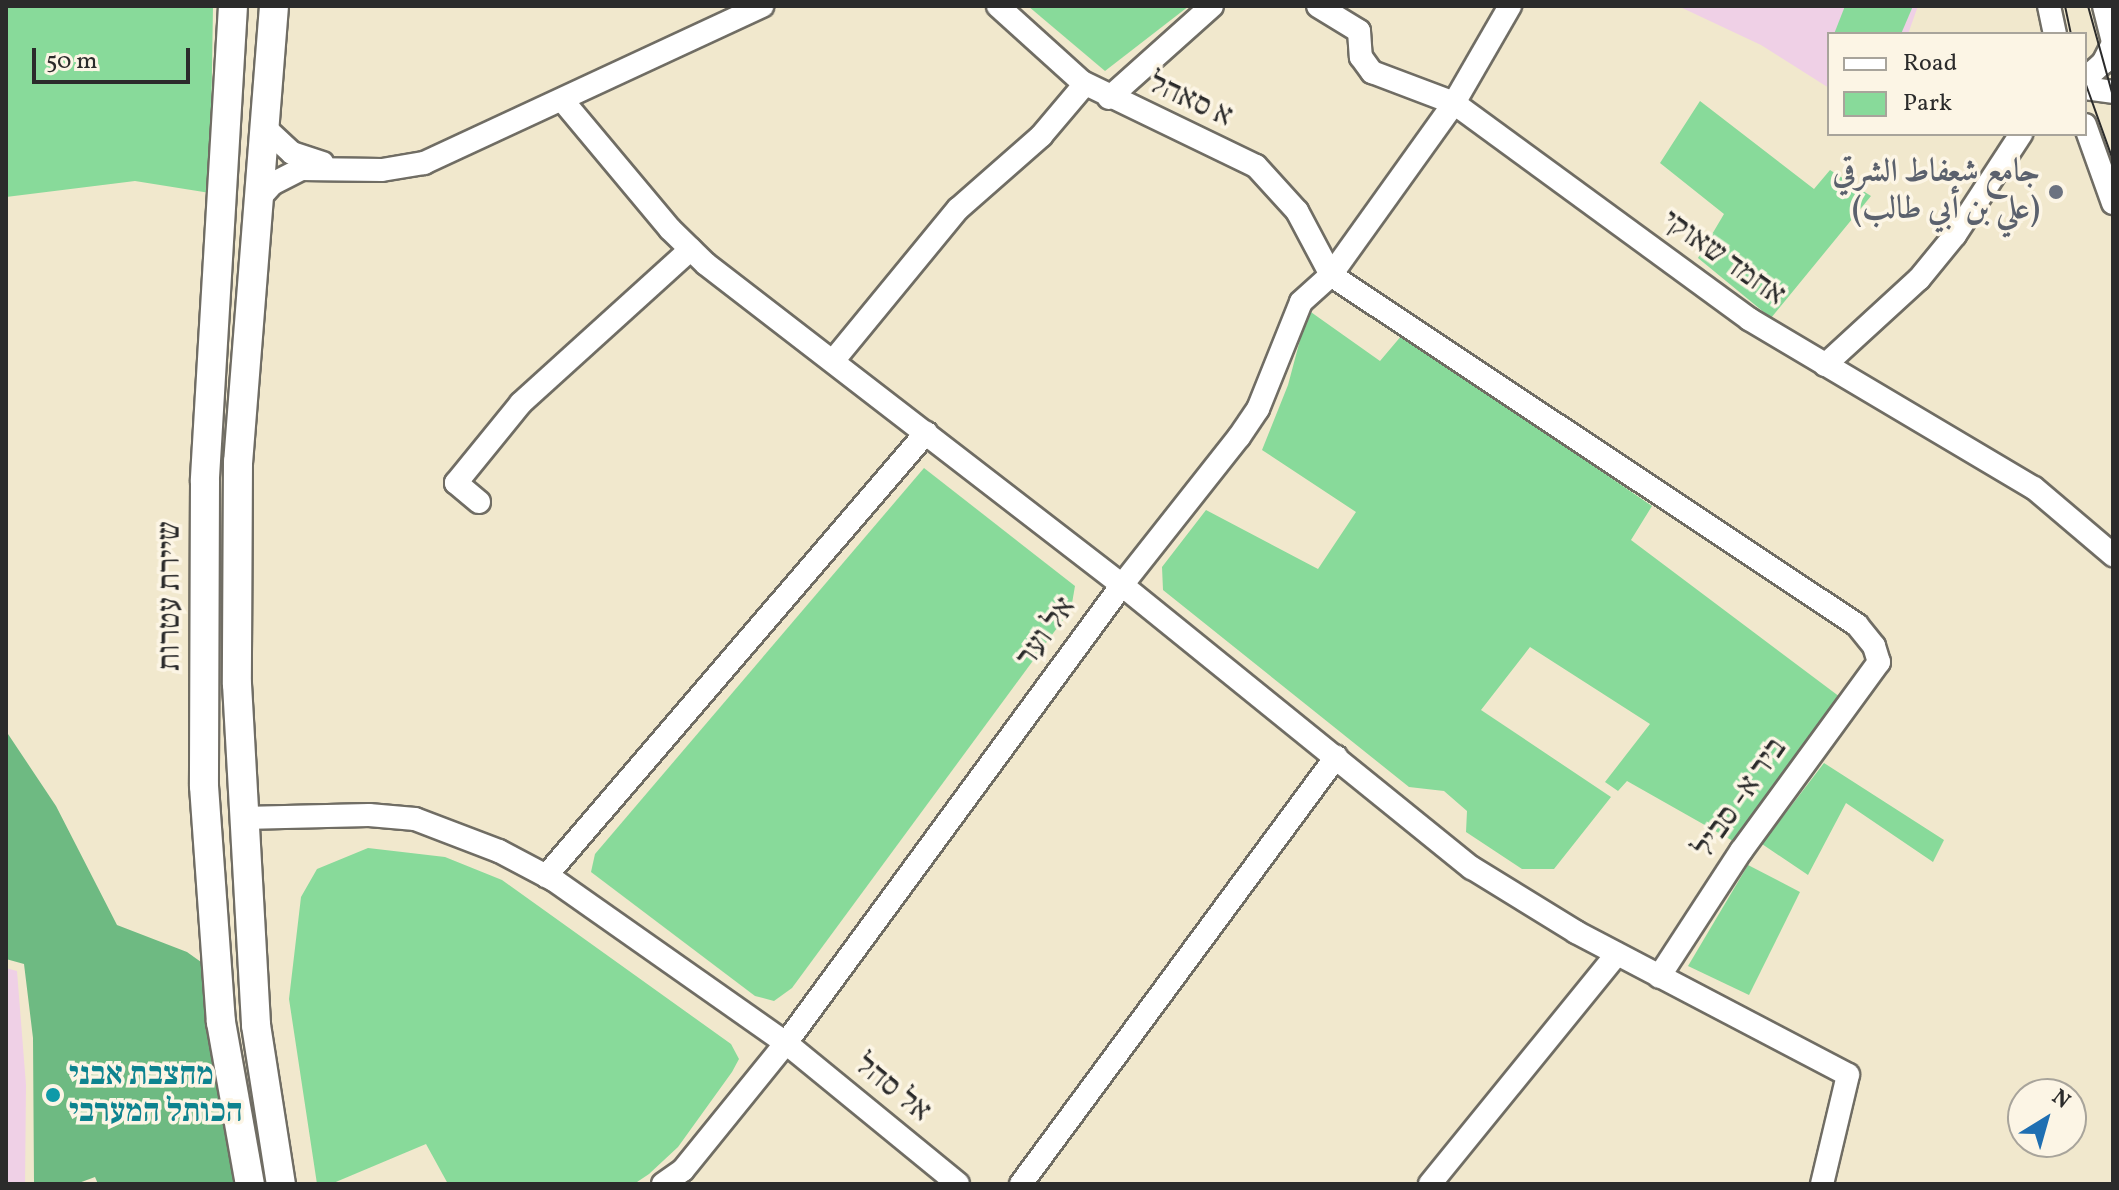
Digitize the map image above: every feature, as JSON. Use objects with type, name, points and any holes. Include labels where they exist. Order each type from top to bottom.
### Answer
[{"type":"main road","name":"שיירת עטרות","points":[[233,6],[205,481],[204,786],[221,1022],[250,1184]]},
{"type":"main road","name":"שיירת עטרות","points":[[274,6],[256,202],[238,462],[237,684],[256,1025],[281,1184]]},
{"type":"street","points":[[256,202],[286,173],[339,167],[406,168],[563,101],[762,6]]},
{"type":"street","name":"א סאהל","points":[[998,6],[1020,31],[1085,84],[1256,166],[1297,211],[1331,275]]},
{"type":"street","points":[[1109,98],[1212,6]]},
{"type":"street","name":"אחמד שאוקי","points":[[1318,6],[1359,31],[1361,57],[1372,72],[1454,103],[1749,319],[2034,488],[2113,555]]},
{"type":"street","name":"אל וער","points":[[663,1184],[683,1170],[786,1043],[1122,585],[1239,437],[1258,409],[1301,302],[1331,275],[1454,103],[1510,6]]},
{"type":"street","points":[[2049,6],[2055,32]]},
{"type":"street","points":[[2087,77],[2103,63],[2113,43],[2104,6]]},
{"type":"street","points":[[833,361],[958,209],[1041,136],[1085,84]]},
{"type":"street","points":[[2087,88],[2113,92]]},
{"type":"street","points":[[563,101],[691,249],[1122,585],[1472,868],[1617,954],[1848,1075],[1822,1184]]},
{"type":"street","points":[[263,126],[292,153],[339,167]]},
{"type":"street","points":[[2087,131],[2113,203]]},
{"type":"street","points":[[1825,365],[1919,279],[1955,235],[2020,136]]},
{"type":"street","points":[[479,502],[456,483],[521,403],[691,249]]},
{"type":"street","name":"ביר א- סביל","points":[[1331,275],[1857,625],[1879,662],[1741,851],[1659,977]]},
{"type":"street","points":[[546,876],[926,433]]},
{"type":"street","points":[[1021,1184],[1336,757]]},
{"type":"street","name":"אל סהל","points":[[243,818],[415,819],[465,836],[546,876],[786,1043],[958,1184]]},
{"type":"street","points":[[1430,1184],[1617,954]]},
{"type":"shaded area","points":[[1678,6],[1918,6],[1909,32],[1827,32],[1827,87],[1761,45]]},
{"type":"shaded area","points":[[6,968],[17,971],[26,1085],[25,1184],[6,1184]]},
{"type":"green space","points":[[6,6],[213,6],[210,193],[135,181],[6,197]]},
{"type":"green space","points":[[1028,6],[1189,6],[1105,71]]},
{"type":"green space","points":[[1845,6],[1913,6],[1902,32],[1835,32]]},
{"type":"green space","points":[[1700,101],[1814,189],[1830,170],[1871,196],[1771,318],[1698,258],[1724,214],[1660,163]]},
{"type":"green space","points":[[1308,310],[1380,361],[1402,335],[1652,506],[1631,540],[1840,697],[1733,841],[1627,781],[1618,791],[1605,782],[1650,724],[1530,647],[1481,710],[1611,797],[1554,869],[1522,869],[1466,832],[1467,811],[1444,791],[1409,787],[1163,590],[1162,567],[1206,510],[1318,569],[1356,512],[1262,450],[1288,385]]},
{"type":"green space","points":[[924,468],[1075,586],[1071,609],[792,988],[774,1001],[755,996],[591,872],[595,854]]},
{"type":"green space","points":[[6,731],[56,806],[117,925],[187,952],[208,967],[242,1184],[98,1184],[95,1177],[76,1184],[34,1184],[33,1038],[24,964],[6,959]]},
{"type":"green space","points":[[1824,763],[1944,840],[1933,862],[1846,803],[1808,875],[1762,844]]},
{"type":"green space","points":[[368,848],[445,857],[502,880],[731,1044],[739,1059],[678,1147],[634,1184],[448,1184],[426,1144],[331,1184],[317,1184],[289,999],[301,897],[317,869]]},
{"type":"green space","points":[[1748,865],[1800,892],[1749,995],[1688,966]]},
{"type":"tram line","points":[[2065,6],[2071,32]]},
{"type":"tram line","points":[[2088,6],[2113,96]]},
{"type":"tram line","points":[[2087,88],[2113,160]]},
{"type":"place","name":"جامع شعفاط الشرقي (علي بن أبي طالب)","points":[[2056,192]]},
{"type":"place","name":"מחצבת אבני הכותל המערבי","points":[[53,1095]]}]
